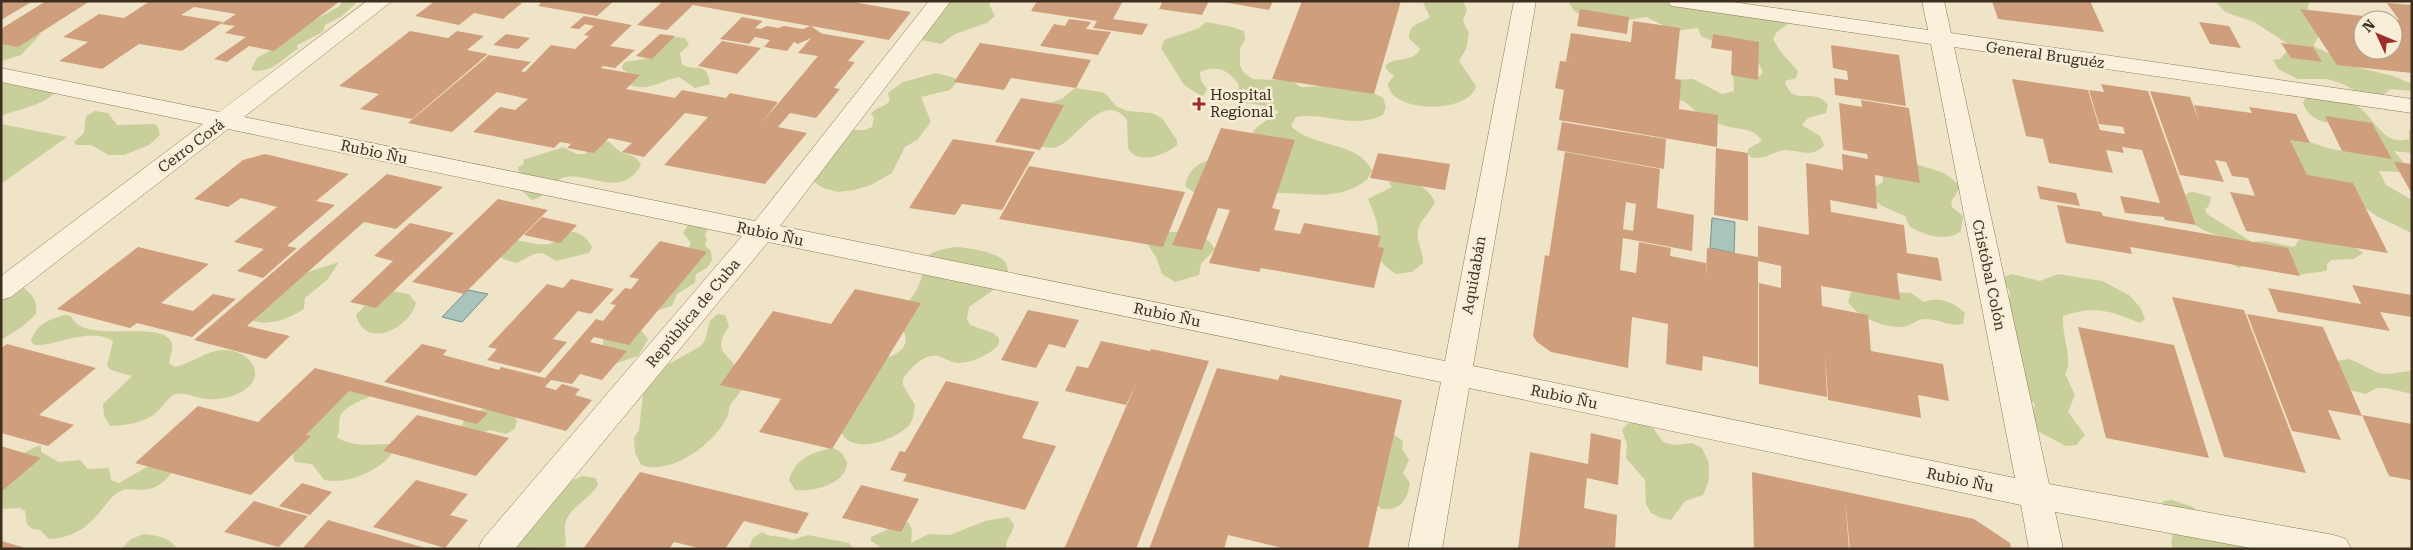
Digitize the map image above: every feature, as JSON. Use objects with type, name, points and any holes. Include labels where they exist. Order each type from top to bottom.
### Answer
[{"type":"street","name":"Cerro Corá","points":[[1,290],[381,1]]},
{"type":"street","name":"República de Cuba","points":[[496,549],[761,232],[940,1]]},
{"type":"street","name":"Aquidabán","points":[[1425,549],[1525,1]]},
{"type":"street","name":"General Bruguéz","points":[[1679,1],[1940,40],[2412,106]]},
{"type":"street","name":"Cristóbal Colón","points":[[1933,1],[2046,549]]},
{"type":"street","name":"Rubio Ñu","points":[[1,76],[1456,374],[2035,495],[2334,549]]},
{"type":"green space","points":[[343,1],[358,1],[342,16],[325,25],[323,32],[297,45],[298,49],[277,64],[265,70],[251,70],[257,58],[276,47],[299,29],[338,7]]},
{"type":"green space","points":[[945,1],[991,1],[989,4],[995,16],[987,23],[955,34],[941,44],[921,40]]},
{"type":"green space","points":[[1427,1],[1463,1],[1467,10],[1463,21],[1469,33],[1466,49],[1459,61],[1476,86],[1470,95],[1459,102],[1445,106],[1429,107],[1414,105],[1401,100],[1391,93],[1388,83],[1394,76],[1386,69],[1386,65],[1390,62],[1409,58],[1420,49],[1409,38],[1411,29],[1416,24],[1430,17],[1423,3]]},
{"type":"green space","points":[[1568,1],[1681,1],[1788,21],[1788,24],[1777,32],[1773,39],[1780,51],[1798,71],[1796,78],[1785,81],[1788,89],[1793,94],[1816,97],[1822,99],[1828,105],[1826,113],[1808,118],[1802,125],[1820,136],[1824,145],[1811,153],[1783,150],[1763,157],[1752,158],[1748,154],[1748,149],[1762,141],[1758,136],[1748,130],[1725,126],[1711,120],[1698,114],[1685,102],[1677,100],[1672,80],[1693,79],[1722,94],[1734,91],[1733,75],[1760,76],[1763,72],[1757,60],[1759,56],[1755,48],[1721,45],[1701,36],[1698,28],[1675,31],[1646,17],[1628,20],[1610,14],[1584,17],[1574,11]]},
{"type":"green space","points":[[2215,1],[2310,1],[2308,5],[2309,13],[2321,32],[2314,44],[2315,47],[2360,68],[2393,76],[2412,84],[2412,91],[2391,89],[2381,96],[2357,92],[2343,84],[2327,79],[2298,79],[2278,69],[2273,60],[2280,59],[2287,51],[2288,44],[2254,22],[2225,12]]},
{"type":"green space","points":[[1206,22],[1244,31],[1245,40],[1240,48],[1240,65],[1244,73],[1253,79],[1292,81],[1301,87],[1329,86],[1371,92],[1383,98],[1386,107],[1383,115],[1371,119],[1349,121],[1308,116],[1296,117],[1291,126],[1300,133],[1345,149],[1365,160],[1372,170],[1367,180],[1343,192],[1325,195],[1259,192],[1195,193],[1185,186],[1192,170],[1197,166],[1209,160],[1233,156],[1258,126],[1279,112],[1268,106],[1239,102],[1237,93],[1239,85],[1231,75],[1222,70],[1212,69],[1200,72],[1201,81],[1207,89],[1203,97],[1184,85],[1161,48],[1164,40],[1199,28]]},
{"type":"green space","points":[[41,34],[21,55],[1,61],[1,43]]},
{"type":"green space","points":[[668,38],[685,38],[689,45],[680,53],[682,64],[703,69],[708,76],[710,84],[695,88],[679,77],[646,87],[633,86],[626,83],[628,72],[623,70],[622,66],[625,62],[645,59]]},
{"type":"green space","points":[[936,73],[955,78],[957,82],[950,90],[921,97],[931,122],[917,140],[905,147],[892,173],[871,185],[838,192],[823,188],[814,182],[851,130],[865,130],[872,127],[874,118],[871,114],[890,101],[888,93],[903,82]]},
{"type":"green space","points":[[1,79],[13,85],[22,82],[56,90],[40,103],[1,116]]},
{"type":"green space","points":[[1075,88],[1102,92],[1116,106],[1127,111],[1152,113],[1162,118],[1177,140],[1177,145],[1159,155],[1144,158],[1138,157],[1128,148],[1127,120],[1118,112],[1109,110],[1090,119],[1065,143],[1057,147],[1045,147],[1026,142],[1045,105],[1063,98]]},
{"type":"green space","points":[[2307,96],[2350,102],[2358,106],[2377,127],[2391,138],[2399,140],[2409,139],[2409,131],[2412,129],[2412,153],[2394,151],[2407,166],[2401,172],[2379,171],[2386,185],[2412,200],[2412,233],[2378,217],[2357,202],[2307,182],[2270,139],[2303,140],[2331,149],[2365,154],[2333,122],[2324,122],[2314,118],[2307,111],[2303,102]]},
{"type":"green space","points":[[95,111],[108,113],[117,125],[155,124],[160,135],[149,145],[124,155],[109,155],[91,145],[76,145],[74,142],[84,133],[86,116]]},
{"type":"green space","points":[[1,124],[67,137],[1,184]]},
{"type":"green space","points":[[608,141],[621,152],[637,158],[641,165],[625,181],[616,183],[566,177],[558,181],[544,195],[532,200],[521,190],[526,179],[519,172],[518,167],[524,164],[523,160],[563,147],[577,154],[585,154],[592,145]]},
{"type":"green space","points":[[1910,162],[1944,173],[1961,186],[1951,202],[1952,207],[1963,216],[1961,231],[1949,237],[1928,235],[1909,226],[1905,216],[1882,206],[1869,196],[1868,191],[1883,182],[1882,167]]},
{"type":"green space","points":[[1391,178],[1417,184],[1427,190],[1435,202],[1418,231],[1423,263],[1412,272],[1396,274],[1383,264],[1379,255],[1377,226],[1368,199],[1392,187],[1389,183]]},
{"type":"green space","points":[[2194,192],[2211,197],[2209,206],[2205,209],[2207,214],[2252,242],[2266,241],[2294,247],[2299,240],[2323,239],[2350,246],[2363,253],[2354,259],[2331,260],[2327,264],[2327,270],[2299,276],[2244,265],[2239,268],[2230,263],[2222,237],[2205,231],[2194,223],[2185,197],[2187,193]]},
{"type":"green space","points":[[688,224],[709,227],[705,235],[707,239],[705,245],[711,251],[712,260],[707,268],[696,274],[695,283],[677,294],[672,306],[659,310],[655,309],[691,243],[683,233]]},
{"type":"green space","points":[[561,231],[575,232],[583,236],[592,247],[589,253],[556,261],[540,253],[516,263],[503,259],[500,255],[515,240],[549,244],[560,238]]},
{"type":"green space","points":[[1152,232],[1195,234],[1210,242],[1215,249],[1201,264],[1199,275],[1175,282],[1162,274],[1156,257],[1146,242]]},
{"type":"green space","points":[[954,247],[973,249],[996,255],[1006,263],[1009,274],[1002,284],[969,307],[967,319],[970,325],[993,333],[999,338],[999,344],[984,356],[971,361],[958,363],[938,356],[922,359],[913,366],[903,379],[903,385],[915,405],[910,424],[895,435],[875,443],[855,443],[847,439],[841,432],[870,369],[877,362],[899,352],[905,344],[905,335],[898,322],[921,280],[925,260],[933,253]]},
{"type":"green space","points":[[339,262],[327,280],[305,298],[304,309],[278,321],[264,323],[250,320],[299,275]]},
{"type":"green space","points":[[2012,274],[2040,281],[2058,274],[2102,281],[2129,295],[2140,307],[2145,319],[2140,323],[2120,315],[2093,310],[2063,316],[2068,354],[2065,374],[2075,395],[2068,412],[2085,435],[2076,445],[2066,446],[2035,430],[2031,416],[2035,405],[2017,384],[2000,304],[2010,297],[2010,292],[2003,280],[2006,276]]},
{"type":"green space","points":[[24,288],[34,299],[36,314],[22,327],[1,340],[1,296],[13,290]]},
{"type":"green space","points":[[391,291],[409,294],[416,303],[412,312],[397,327],[387,332],[377,334],[368,332],[361,326],[356,315],[373,297]]},
{"type":"green space","points":[[1851,292],[1911,293],[1924,302],[1930,300],[1946,301],[1965,313],[1963,324],[1958,325],[1925,319],[1903,327],[1888,326],[1872,321],[1858,313],[1848,302]]},
{"type":"green space","points":[[717,314],[725,315],[729,326],[721,343],[721,348],[742,378],[741,390],[731,404],[727,417],[720,429],[701,448],[690,456],[665,466],[652,467],[641,465],[635,452],[634,438],[639,430],[643,394],[653,379],[667,365],[701,346],[705,340],[710,321]]},
{"type":"green space","points":[[66,315],[71,316],[78,325],[90,329],[162,334],[171,342],[172,348],[169,363],[174,367],[211,352],[234,351],[250,360],[255,374],[253,382],[246,389],[235,395],[222,398],[205,399],[185,394],[175,394],[159,410],[143,421],[110,426],[104,416],[103,404],[132,376],[111,370],[107,366],[113,341],[94,335],[34,345],[31,341],[33,335],[44,323]]},
{"type":"green space","points":[[640,329],[648,339],[638,356],[617,363],[604,354],[603,339]]},
{"type":"green space","points":[[2348,359],[2383,374],[2412,371],[2412,394],[2386,388],[2377,388],[2366,394],[2344,389],[2332,362]]},
{"type":"green space","points":[[350,385],[371,396],[353,404],[342,413],[337,437],[357,444],[392,444],[394,450],[381,464],[363,475],[343,480],[324,480],[312,464],[295,462],[293,457],[294,449]]},
{"type":"green space","points":[[491,408],[513,414],[517,421],[515,429],[506,434],[490,430],[476,435],[465,432],[462,426],[464,419],[477,411]]},
{"type":"green space","points":[[1634,422],[1653,428],[1663,442],[1674,445],[1692,443],[1702,448],[1709,463],[1709,480],[1703,495],[1685,501],[1671,520],[1651,513],[1646,504],[1645,480],[1626,458],[1627,444],[1622,430],[1627,424]]},
{"type":"green space","points":[[1392,433],[1403,441],[1402,449],[1409,460],[1403,473],[1410,483],[1407,495],[1402,503],[1394,508],[1381,509],[1373,499]]},
{"type":"green space","points":[[41,445],[41,452],[59,462],[80,460],[88,469],[109,468],[111,480],[119,483],[152,464],[174,467],[161,484],[146,490],[128,489],[121,491],[112,497],[93,520],[81,530],[66,536],[49,539],[40,530],[32,529],[27,524],[25,511],[20,508],[1,509],[1,475],[24,453]]},
{"type":"green space","points":[[833,448],[841,452],[847,462],[846,470],[842,476],[819,488],[802,491],[795,490],[789,480],[795,467],[811,454]]},
{"type":"green space","points":[[583,476],[596,478],[598,485],[567,518],[565,524],[565,547],[510,549],[563,484]]},
{"type":"green space","points":[[2172,500],[2193,507],[2202,516],[2263,549],[2173,549],[2171,544],[2172,528],[2164,512],[2163,505],[2163,501]]},
{"type":"green space","points":[[1008,517],[1014,524],[1006,549],[879,549],[879,546],[871,541],[871,537],[904,522],[909,523],[912,530],[911,543],[929,534],[950,535],[985,521]]},
{"type":"green space","points":[[762,532],[792,540],[808,535],[849,543],[854,549],[748,549],[753,538]]},
{"type":"green space","points":[[144,534],[163,538],[171,542],[178,549],[121,549],[131,539]]},
{"type":"water","points":[[1712,218],[1735,222],[1734,253],[1710,248]]},
{"type":"water","points":[[468,290],[488,294],[462,322],[442,317]]},
{"type":"building","points":[[1,1],[33,1],[1,20]]},
{"type":"building","points":[[46,1],[90,1],[18,47],[1,44],[1,29]]},
{"type":"building","points":[[150,1],[340,1],[274,51],[249,46],[227,62],[214,59],[246,37],[225,33],[235,26],[221,24],[236,14],[194,7],[181,15],[223,22],[182,51],[139,44],[102,69],[59,61],[88,42],[63,37],[99,14],[124,18]]},
{"type":"building","points":[[435,1],[514,1],[522,3],[503,19],[474,13],[459,25],[415,16]]},
{"type":"building","points":[[535,1],[614,1],[597,16],[538,6],[541,3]]},
{"type":"building","points":[[663,1],[847,1],[911,12],[889,40],[811,26],[821,33],[819,33],[865,41],[848,61],[855,62],[834,88],[840,89],[816,118],[790,113],[778,127],[807,133],[765,184],[664,165],[708,117],[685,113],[644,157],[622,152],[632,143],[609,138],[594,153],[567,148],[571,144],[560,142],[554,148],[473,132],[500,107],[515,110],[528,99],[497,92],[452,132],[408,123],[489,55],[531,62],[521,71],[525,72],[551,45],[575,49],[589,36],[584,35],[594,26],[585,24],[579,29],[570,28],[584,16],[632,25],[610,46],[635,50],[615,68],[603,66],[601,68],[640,75],[626,89],[675,98],[682,90],[726,98],[730,93],[778,102],[761,124],[818,56],[798,53],[811,38],[798,44],[794,42],[787,51],[764,47],[770,40],[755,37],[749,44],[720,39],[742,17],[763,21],[755,28],[760,29],[767,26],[778,28],[784,26],[803,29],[810,26],[693,5],[667,30],[637,25]]},
{"type":"building","points":[[1037,1],[1123,1],[1113,19],[1148,24],[1142,35],[1093,28],[1097,21],[1031,11]]},
{"type":"building","points":[[1163,1],[1209,1],[1202,15],[1159,9]]},
{"type":"building","points":[[1217,1],[1273,1],[1269,10]]},
{"type":"building","points":[[1302,1],[1401,1],[1374,94],[1272,79]]},
{"type":"building","points":[[1992,1],[2090,1],[2104,32],[1998,19]]},
{"type":"building","points":[[2387,3],[2412,5],[2412,73],[2337,65],[2300,9],[2353,15],[2353,60],[2403,60],[2403,10],[2392,10]]},
{"type":"building","points":[[1580,9],[1629,17],[1627,34],[1577,26]]},
{"type":"building","points":[[1069,19],[1091,22],[1086,29],[1111,32],[1098,55],[1040,46],[1054,24],[1065,26]]},
{"type":"building","points":[[1633,21],[1680,28],[1675,79],[1681,80],[1679,109],[1718,115],[1717,147],[1559,120],[1564,90],[1555,88],[1560,61],[1571,62],[1566,61],[1571,33],[1631,42]]},
{"type":"building","points":[[2199,22],[2229,26],[2241,48],[2210,44]]},
{"type":"building","points":[[410,31],[448,38],[457,31],[484,36],[467,50],[488,54],[412,119],[360,109],[379,94],[339,86]]},
{"type":"building","points":[[506,34],[530,38],[518,49],[493,45]]},
{"type":"building","points":[[660,34],[675,36],[652,59],[636,56]]},
{"type":"building","points":[[1713,34],[1759,42],[1758,80],[1731,75],[1732,51],[1711,48]]},
{"type":"building","points":[[722,41],[761,48],[737,74],[698,66]]},
{"type":"building","points":[[980,43],[1091,60],[1076,88],[1011,78],[1004,90],[954,82]]},
{"type":"building","points":[[2281,43],[2313,47],[2322,62],[2291,58]]},
{"type":"building","points":[[1831,45],[1899,55],[1906,106],[1835,95],[1834,78],[1848,80],[1847,71],[1833,68]]},
{"type":"building","points":[[2012,79],[2088,90],[2100,130],[2125,134],[2123,127],[2099,124],[2089,90],[2104,92],[2101,84],[2148,91],[2196,225],[2165,220],[2164,217],[2125,213],[2120,196],[2160,203],[2142,150],[2122,147],[2124,153],[2106,150],[2113,173],[2049,163],[2043,139],[2026,136]]},
{"type":"building","points":[[2150,91],[2190,97],[2200,123],[2194,105],[2252,113],[2249,107],[2296,114],[2310,143],[2290,140],[2307,175],[2353,183],[2388,253],[2246,231],[2230,192],[2255,196],[2248,178],[2232,176],[2226,162],[2215,160],[2224,182],[2180,175]]},
{"type":"building","points":[[1021,98],[1064,105],[1040,150],[995,142]]},
{"type":"building","points":[[1861,100],[1909,108],[1920,183],[1875,175],[1877,209],[1830,200],[1831,212],[1904,225],[1907,253],[1938,258],[1942,281],[1897,273],[1900,300],[1821,286],[1822,306],[1868,315],[1871,351],[1943,364],[1949,401],[1918,395],[1921,418],[1828,400],[1825,352],[1827,397],[1759,384],[1759,283],[1781,288],[1781,266],[1758,261],[1758,367],[1703,356],[1702,371],[1666,364],[1668,324],[1632,317],[1628,368],[1551,352],[1537,342],[1533,336],[1545,255],[1549,256],[1565,152],[1660,169],[1657,208],[1694,215],[1692,251],[1623,238],[1620,270],[1636,273],[1639,242],[1671,248],[1670,256],[1706,263],[1706,278],[1707,248],[1758,257],[1758,226],[1809,235],[1806,163],[1843,170],[1842,154],[1868,159],[1867,154],[1843,150],[1839,103],[1862,107]],"holes":[[[1626,202],[1636,204],[1633,231],[1623,229]]]},
{"type":"building","points":[[2325,116],[2372,123],[2392,159],[2342,151]]},
{"type":"building","points":[[1562,122],[1666,139],[1664,169],[1557,150]]},
{"type":"building","points":[[1221,128],[1295,140],[1272,208],[1280,210],[1274,230],[1300,234],[1304,223],[1381,236],[1378,247],[1384,248],[1374,288],[1261,268],[1259,272],[1209,263],[1230,210],[1218,208],[1202,250],[1172,245]]},
{"type":"building","points":[[953,139],[1035,152],[1002,210],[962,204],[955,215],[909,208]]},
{"type":"building","points":[[1716,148],[1748,153],[1748,221],[1714,215]]},
{"type":"building","points":[[1378,153],[1450,164],[1445,190],[1370,178]]},
{"type":"building","points":[[265,154],[349,174],[316,201],[335,205],[287,246],[297,248],[263,278],[237,271],[264,249],[234,242],[277,207],[241,198],[228,207],[194,199],[243,160]]},
{"type":"building","points":[[2394,162],[2412,164],[2412,194]]},
{"type":"building","points":[[1029,166],[1185,192],[1163,247],[999,219]]},
{"type":"building","points":[[387,174],[443,187],[396,229],[364,222],[247,326],[290,336],[266,359],[194,340]]},
{"type":"building","points":[[2037,186],[2076,193],[2080,206],[2040,199]]},
{"type":"building","points":[[498,199],[548,210],[464,294],[412,282]]},
{"type":"building","points":[[2057,205],[2101,212],[2103,216],[2288,248],[2300,276],[2130,247],[2132,254],[2066,243]]},
{"type":"building","points":[[542,217],[577,225],[560,243],[524,235]]},
{"type":"building","points":[[410,223],[454,233],[376,308],[350,302],[393,261],[374,256]]},
{"type":"building","points":[[660,241],[707,252],[629,345],[594,337],[590,342],[627,351],[602,380],[580,374],[572,384],[551,380],[545,387],[556,390],[562,384],[580,389],[575,395],[592,400],[566,431],[384,382],[422,344],[447,350],[443,355],[499,370],[501,367],[545,378],[596,319],[603,321],[616,305],[610,304],[625,288],[631,289],[639,279],[629,277]]},
{"type":"building","points":[[138,247],[209,264],[161,303],[193,311],[213,294],[236,299],[192,337],[137,323],[130,328],[57,309]]},
{"type":"building","points":[[571,279],[614,289],[591,314],[578,311],[553,339],[567,342],[540,373],[487,360],[497,349],[488,347],[547,284],[563,288]]},
{"type":"building","points":[[2352,285],[2412,295],[2412,317],[2380,312],[2390,331],[2278,312],[2268,288],[2361,304]]},
{"type":"building","points":[[855,289],[921,303],[832,449],[759,432],[781,399],[720,385],[773,311],[831,324]]},
{"type":"building","points":[[2172,297],[2244,310],[2306,473],[2224,457]]},
{"type":"building","points":[[1028,310],[1079,320],[1065,348],[1049,344],[1036,368],[1001,360]]},
{"type":"building","points":[[2247,314],[2323,327],[2362,416],[2328,410],[2341,440],[2292,431]]},
{"type":"building","points":[[2078,327],[2174,345],[2209,458],[2106,438]]},
{"type":"building","points":[[1101,341],[1209,361],[1136,549],[1064,549],[1136,384],[1126,405],[1065,391],[1077,366],[1088,368]]},
{"type":"building","points":[[7,344],[96,368],[39,415],[74,425],[48,446],[1,433],[1,348]]},
{"type":"building","points":[[315,368],[488,413],[477,424],[349,391],[306,435],[311,436],[251,495],[135,463],[198,406],[258,422]]},
{"type":"building","points":[[1217,368],[1278,380],[1280,375],[1402,400],[1368,549],[1287,549],[1228,535],[1224,549],[1149,549]]},
{"type":"building","points":[[946,381],[1039,402],[1022,438],[1056,446],[1025,510],[903,481],[907,474],[890,470],[900,451],[905,452]]},
{"type":"building","points":[[417,415],[509,438],[476,476],[383,451]]},
{"type":"building","points":[[2362,415],[2412,424],[2412,484],[2410,480],[2389,476]]},
{"type":"building","points":[[1591,433],[1621,440],[1618,485],[1587,478],[1584,508],[1617,515],[1615,549],[1518,549],[1530,452],[1588,464]]},
{"type":"building","points":[[1,446],[41,458],[1,492]]},
{"type":"building","points":[[640,472],[809,513],[797,534],[744,521],[725,549],[703,549],[674,542],[669,549],[583,549]]},
{"type":"building","points":[[1752,472],[1974,519],[2010,543],[2011,549],[1850,549],[1845,499],[1849,549],[1754,549]]},
{"type":"building","points":[[416,480],[468,494],[450,515],[468,520],[445,548],[373,527]]},
{"type":"building","points":[[302,483],[332,492],[310,515],[279,506]]},
{"type":"building","points":[[861,485],[919,499],[901,532],[842,518]]},
{"type":"building","points":[[254,501],[308,516],[279,547],[224,532]]},
{"type":"building","points":[[328,520],[425,548],[425,549],[302,549]]},
{"type":"building","points":[[1,541],[26,548],[26,549],[1,549]]},
{"type":"place","name":"Hospital Regional","points":[[1199,104]]}]
